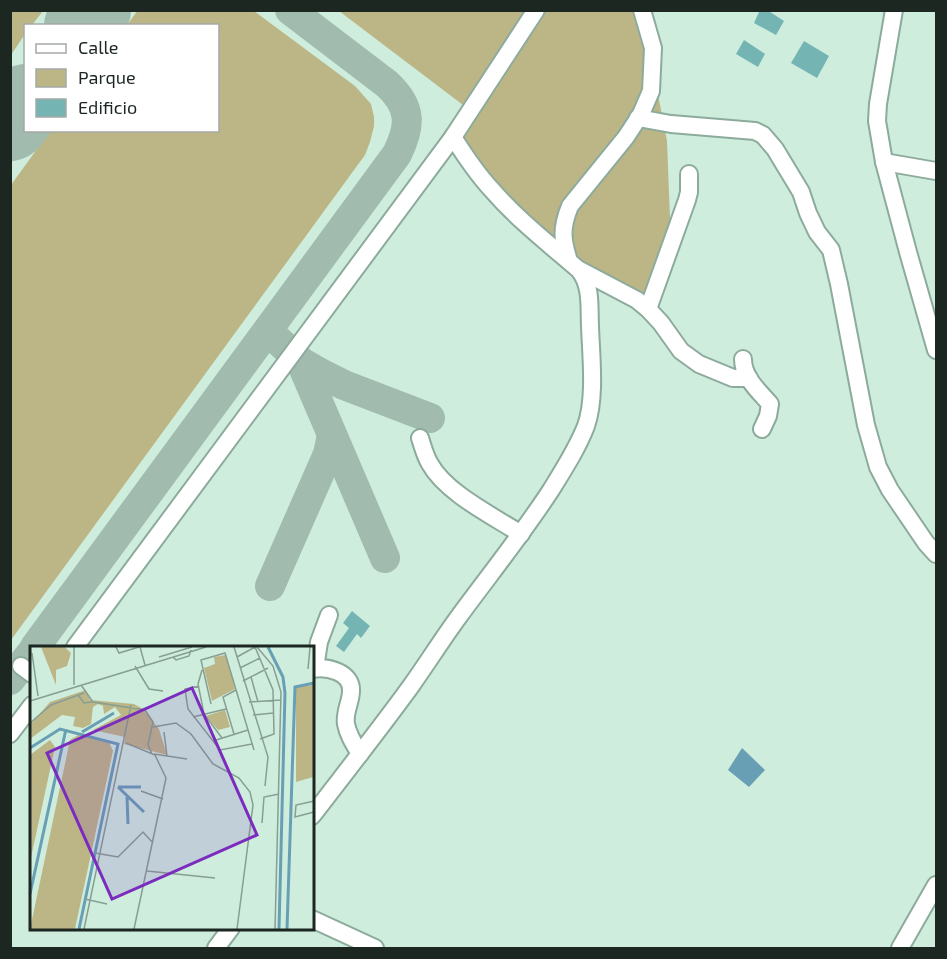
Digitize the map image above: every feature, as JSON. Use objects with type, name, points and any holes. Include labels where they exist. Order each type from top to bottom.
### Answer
[{"type":"street","points":[[76,646],[453,137],[536,10]]},
{"type":"street","points":[[642,10],[653,48],[651,91],[626,137],[570,206],[564,220],[563,234],[574,265],[637,300],[661,323],[681,351],[699,364],[733,378],[749,378]]},
{"type":"street","points":[[894,10],[877,122],[884,162],[936,345]]},
{"type":"street","points":[[638,118],[671,124],[755,131],[763,135],[775,149],[801,192],[817,232],[831,250],[867,425],[878,467],[896,499],[936,554]]},
{"type":"street","points":[[314,813],[410,687],[521,534],[569,462],[590,411],[591,359],[588,290],[585,277],[525,224],[493,191],[474,169],[453,137]]},
{"type":"street","points":[[884,162],[936,171]]},
{"type":"street","points":[[648,309],[687,200],[689,174]]},
{"type":"street","points":[[743,359],[743,368],[770,404],[762,429]]},
{"type":"street","points":[[420,438],[429,464],[447,485],[521,534]]},
{"type":"street","points":[[314,665],[329,615]]},
{"type":"street","points":[[314,669],[329,668],[340,673],[350,683],[346,723],[351,740],[360,754]]},
{"type":"street","points":[[10,734],[30,708]]},
{"type":"street","points":[[900,948],[936,885]]},
{"type":"street","points":[[314,920],[375,948]]},
{"type":"street","points":[[216,948],[230,929]]},
{"type":"green space","points":[[11,10],[43,11],[33,24],[24,24],[24,36],[11,55]]},
{"type":"green space","points":[[138,10],[254,11],[355,86],[371,104],[374,126],[365,155],[11,640],[11,185],[49,132],[219,132],[219,24],[128,24]]},
{"type":"green space","points":[[339,11],[633,11],[649,48],[667,141],[671,244],[650,304],[583,269],[438,141],[463,105]]},
{"type":"water","points":[[742,748],[765,770],[749,787],[728,770]]},
{"type":"building","points":[[760,10],[767,10],[784,21],[776,35],[754,23]]},
{"type":"building","points":[[744,40],[765,54],[758,67],[736,54]]},
{"type":"building","points":[[804,41],[829,56],[817,78],[791,63]]},
{"type":"building","points":[[352,611],[370,626],[361,638],[357,634],[344,652],[336,646],[349,628],[343,623]]},
{"type":"taxiway","points":[[36,646],[397,154],[402,144],[407,117],[395,92],[290,10]]},
{"type":"taxiway","points":[[268,331],[301,362],[322,374],[344,385],[430,418]]},
{"type":"taxiway","points":[[301,362],[385,558]]},
{"type":"taxiway","points":[[270,586],[328,454],[332,435]]},
{"type":"taxiway","points":[[10,680],[30,655]]},
{"type":"runway","points":[[83,24],[93,10]]},
{"type":"runway","points":[[10,123],[24,105]]}]
